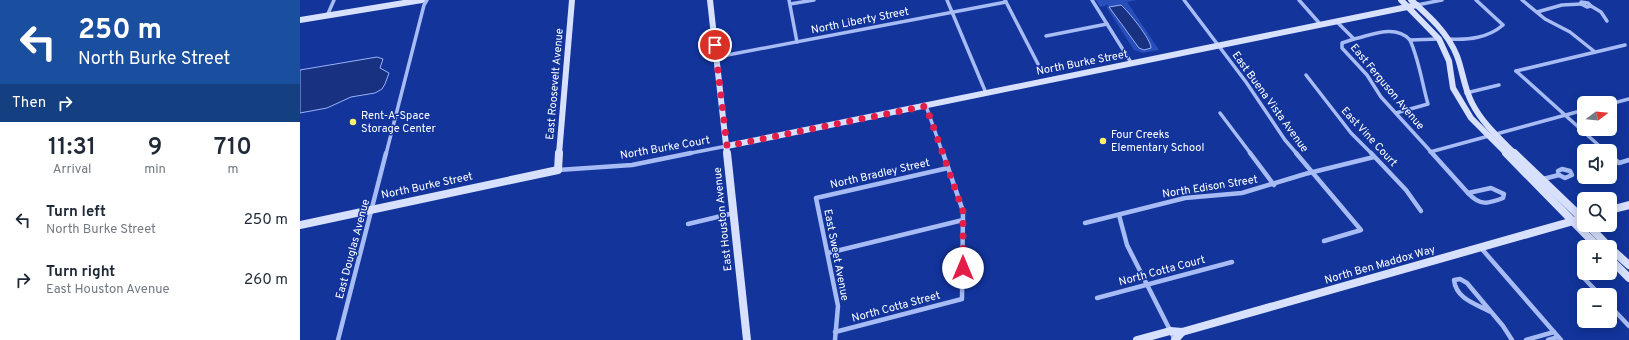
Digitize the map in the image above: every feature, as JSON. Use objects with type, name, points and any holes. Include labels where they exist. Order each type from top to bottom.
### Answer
[{"type":"main road","points":[[300,20],[422,0]]},
{"type":"main road","name":"East Roosevelt Avenue","points":[[558,170],[572,0]]},
{"type":"main road","name":"East Houston Avenue","points":[[710,0],[748,340]]},
{"type":"main road","points":[[1401,0],[1428,26],[1439,40],[1447,55],[1451,82],[1460,101],[1471,118],[1487,136],[1592,240]]},
{"type":"main road","points":[[1411,0],[1438,25],[1449,39],[1457,56],[1466,93],[1477,112],[1495,133],[1577,212]]},
{"type":"main road","name":"North Burke Street","points":[[727,146],[1417,5]]},
{"type":"main road","name":"North Burke Street","points":[[300,225],[558,170]]},
{"type":"main road","points":[[1617,208],[1629,205]]},
{"type":"main road","name":"North Ben Maddox Way","points":[[1136,340],[1170,330],[1182,332],[1577,220]]},
{"type":"main road","points":[[1595,232],[1603,240]]},
{"type":"main road","points":[[1617,254],[1629,265]]},
{"type":"main road","points":[[1617,266],[1629,278]]},
{"type":"main road","points":[[1175,340],[1182,332]]},
{"type":"street","points":[[327,16],[334,0]]},
{"type":"street","name":"East Douglas Avenue","points":[[338,340],[373,209],[424,5],[427,0]]},
{"type":"street","points":[[797,42],[790,2],[814,0]]},
{"type":"street","points":[[946,0],[986,93]]},
{"type":"street","points":[[1092,0],[1132,64]]},
{"type":"street","name":"East Buena Vista Avenue","points":[[1184,0],[1246,82],[1285,140],[1361,230],[1324,240]]},
{"type":"street","points":[[1299,0],[1321,25]]},
{"type":"street","name":"North Burke Street","points":[[1417,5],[1442,0]]},
{"type":"street","points":[[1449,39],[1461,40],[1483,36],[1492,33],[1503,25],[1476,0]]},
{"type":"street","points":[[1522,0],[1537,12],[1570,32],[1595,52]]},
{"type":"street","points":[[1568,0],[1572,4]]},
{"type":"street","points":[[1006,1],[1038,64]]},
{"type":"street","name":"North Liberty Street","points":[[717,57],[1006,1]]},
{"type":"street","points":[[1537,12],[1572,4],[1581,4],[1582,2],[1590,3],[1601,12],[1606,21]]},
{"type":"street","name":"East Ferguson Avenue","points":[[1337,22],[1354,40],[1342,43],[1342,48],[1366,75],[1381,97],[1468,193],[1482,204],[1503,198],[1504,194],[1499,190],[1490,187],[1468,193]]},
{"type":"street","points":[[1046,36],[1107,24]]},
{"type":"street","points":[[1354,40],[1395,31],[1406,34],[1410,40],[1417,56],[1419,74],[1428,103],[1425,106],[1396,113]]},
{"type":"street","points":[[1410,40],[1439,40]]},
{"type":"street","points":[[1597,144],[1516,71],[1625,45]]},
{"type":"street","name":"East Vine Court","points":[[1306,75],[1343,124],[1412,197],[1421,211]]},
{"type":"street","points":[[1466,93],[1499,85]]},
{"type":"street","points":[[1617,102],[1629,99]]},
{"type":"street","points":[[828,253],[963,220],[961,203],[926,106]]},
{"type":"street","points":[[1430,152],[1495,133],[1577,112]]},
{"type":"street","points":[[1220,113],[1274,185]]},
{"type":"street","name":"North Burke Court","points":[[558,170],[632,165],[727,146]]},
{"type":"street","name":"North Edison Street","points":[[1085,223],[1185,198],[1242,193],[1274,185],[1312,172],[1374,157]]},
{"type":"street","points":[[1617,162],[1629,160]]},
{"type":"street","name":"North Bradley Street","points":[[816,198],[948,168]]},
{"type":"street","points":[[1543,179],[1559,175]]},
{"type":"street","name":"East Sweet Avenue","points":[[816,198],[838,306],[835,340]]},
{"type":"street","points":[[688,224],[734,213]]},
{"type":"street","points":[[1119,215],[1127,245],[1175,340]]},
{"type":"street","name":"North Cotta Street","points":[[835,332],[962,300],[963,220]]},
{"type":"street","points":[[1481,247],[1560,338]]},
{"type":"street","name":"North Cotta Court","points":[[1097,298],[1232,262]]},
{"type":"street","points":[[1491,312],[1482,306],[1466,300],[1455,286],[1454,280],[1460,279],[1467,283],[1491,312],[1512,340]]},
{"type":"street","points":[[1586,280],[1593,288]]},
{"type":"street","points":[[1617,313],[1629,326]]},
{"type":"street","points":[[1526,340],[1554,332]]},
{"type":"street","points":[[1548,340],[1560,338]]},
{"type":"shaded area","points":[[1096,0],[1137,0],[1127,2],[1159,50],[1143,53],[1134,50],[1107,8],[1108,5],[1100,7]]},
{"type":"shaded area","points":[[1121,5],[1134,19],[1147,38],[1151,48],[1144,50],[1139,48],[1109,7]]},
{"type":"shaded area","points":[[377,57],[383,59],[380,68],[389,73],[382,89],[375,93],[351,97],[327,108],[300,113],[300,70]]},
{"type":"place","name":"Rent-A-Space Storage Center","points":[[353,122]]},
{"type":"place","name":"Four Creeks Elementary School","points":[[1103,141]]},
{"type":"route","points":[[715,45],[727,146],[926,106],[963,211],[963,268]]}]
